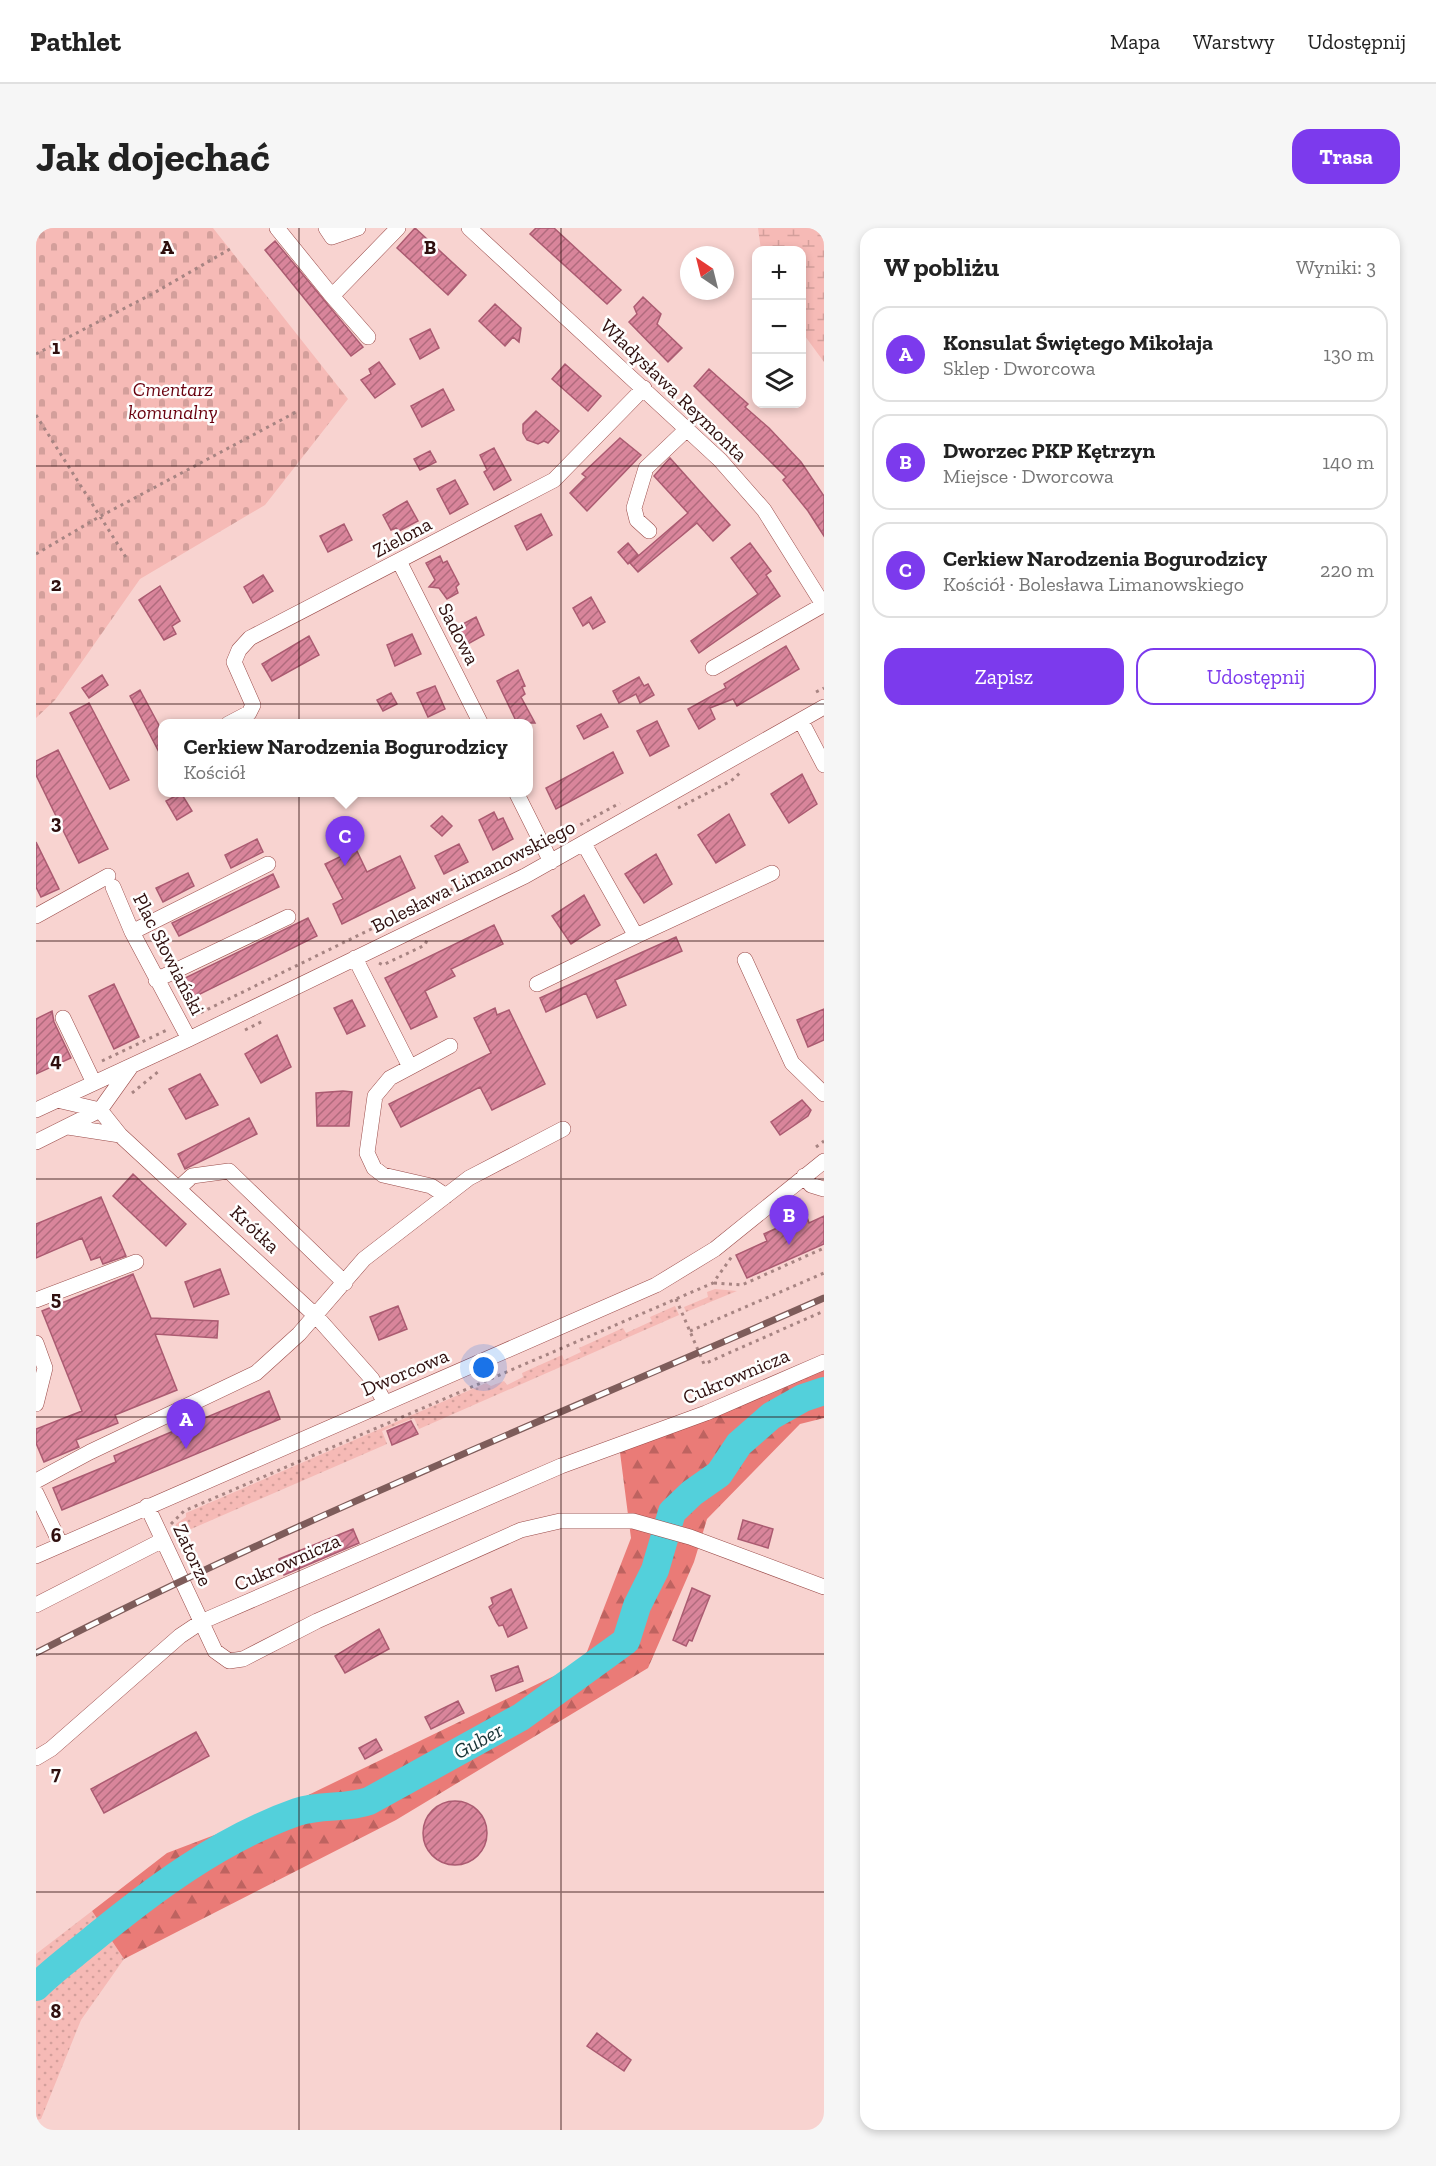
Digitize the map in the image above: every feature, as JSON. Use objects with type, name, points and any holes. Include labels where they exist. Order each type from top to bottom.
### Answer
[{"type":"street","points":[[277,228],[368,337]]},
{"type":"street","points":[[326,228],[332,237],[358,228]]},
{"type":"street","points":[[332,296],[398,228]]},
{"type":"street","name":"Władysława Reymonta","points":[[469,228],[720,460],[764,510],[824,605]]},
{"type":"street","name":"Zielona","points":[[236,719],[249,713],[253,705],[234,662],[239,650],[250,638],[400,563],[554,480],[644,388]]},
{"type":"street","points":[[649,531],[638,519],[634,508],[646,468],[687,429]]},
{"type":"street","name":"Sadowa","points":[[400,563],[479,719]]},
{"type":"street","points":[[713,668],[824,605]]},
{"type":"street","name":"Bolesława Limanowskiego","points":[[36,1110],[189,1039],[551,862],[824,707]]},
{"type":"street","points":[[801,721],[824,765]]},
{"type":"street","points":[[518,797],[551,862]]},
{"type":"street","points":[[584,844],[636,936]]},
{"type":"street","points":[[132,932],[268,864]]},
{"type":"street","points":[[537,984],[772,873]]},
{"type":"street","name":"Plac Słowiański","points":[[36,916],[110,881],[156,980],[189,1039]]},
{"type":"street","points":[[156,980],[288,917]]},
{"type":"street","points":[[355,958],[411,1067]]},
{"type":"street","points":[[745,960],[792,1063],[824,1094]]},
{"type":"street","points":[[63,1018],[94,1083]]},
{"type":"street","points":[[446,1196],[431,1186],[383,1175],[374,1168],[367,1153],[375,1096],[390,1078],[450,1046]]},
{"type":"street","name":"Bolesława Limanowskiego","points":[[36,1142],[100,1110],[132,1066]]},
{"type":"street","points":[[57,1100],[100,1110]]},
{"type":"street","name":"Krótka","points":[[100,1110],[120,1135],[316,1316],[372,1379],[385,1403]]},
{"type":"street","points":[[68,1127],[120,1135]]},
{"type":"street","points":[[36,1480],[256,1373],[316,1316],[364,1260],[469,1178],[563,1129]]},
{"type":"street","name":"Dworcowa","points":[[36,1556],[665,1280],[715,1249],[824,1161]]},
{"type":"street","points":[[179,1188],[192,1176],[229,1171],[345,1283]]},
{"type":"street","points":[[804,1176],[812,1185],[824,1189]]},
{"type":"street","points":[[36,1300],[136,1262]]},
{"type":"street","points":[[36,1343],[45,1368],[36,1404]]},
{"type":"street","name":"Cukrownicza","points":[[36,1758],[51,1749],[180,1636],[201,1622],[561,1466],[695,1417],[824,1362]]},
{"type":"street","points":[[36,1493],[61,1545]]},
{"type":"street","name":"Zatorze","points":[[147,1506],[166,1534],[201,1622]]},
{"type":"street","points":[[201,1622],[219,1656],[235,1661],[317,1621],[521,1530],[560,1521],[633,1521],[690,1537],[824,1587]]},
{"type":"street","points":[[36,1605],[166,1534]]},
{"type":"path","points":[[36,354],[154,293],[230,249]]},
{"type":"path","points":[[36,554],[99,517],[298,411]]},
{"type":"path","points":[[36,415],[127,559]]},
{"type":"path","points":[[814,694],[824,688]]},
{"type":"path","points":[[87,1068],[542,845],[625,801]]},
{"type":"path","points":[[166,1534],[173,1519],[184,1511],[713,1283],[742,1285],[824,1248]]},
{"type":"path","points":[[713,1283],[736,1252]]},
{"type":"path","points":[[690,1331],[824,1273]]},
{"type":"path","points":[[676,1299],[704,1364],[824,1311]]},
{"type":"green space","name":"Cmentarz komunalny","points":[[36,228],[213,228],[348,399],[265,505],[140,579],[55,700],[36,718]]},
{"type":"green space","points":[[758,228],[824,228],[824,362],[806,337],[806,246],[760,246]]},
{"type":"green space","points":[[715,1289],[737,1291],[686,1312],[684,1307],[708,1297],[707,1292]]},
{"type":"green space","points":[[675,1306],[679,1315],[419,1429],[414,1418],[382,1431],[387,1444],[175,1536],[176,1524],[186,1517],[186,1513],[486,1383],[491,1386],[504,1381],[507,1385],[523,1377],[522,1373],[562,1355],[564,1360],[581,1352],[579,1348],[623,1328],[626,1333],[652,1321],[650,1317]]},
{"type":"green space","points":[[824,1370],[824,1418],[800,1424],[707,1519],[694,1562],[648,1668],[396,1820],[124,1959],[92,1911],[167,1853],[267,1815],[583,1662],[631,1538],[618,1437],[637,1445]]},
{"type":"green space","points":[[92,1911],[124,1959],[81,2020],[41,2119],[36,2120],[36,1954]]},
{"type":"building","points":[[415,228],[466,275],[448,295],[397,248]]},
{"type":"building","points":[[536,228],[554,228],[621,290],[607,304],[530,234]]},
{"type":"building","points":[[275,241],[363,347],[351,356],[265,250]]},
{"type":"building","points":[[643,297],[661,314],[657,324],[682,348],[668,362],[629,322],[637,314],[634,307]]},
{"type":"building","points":[[495,304],[521,328],[519,342],[513,337],[505,346],[479,321]]},
{"type":"building","points":[[430,329],[439,348],[420,359],[410,339]]},
{"type":"building","points":[[379,362],[395,384],[375,398],[361,380],[371,374],[369,369]]},
{"type":"building","points":[[565,364],[601,396],[588,411],[552,379]]},
{"type":"building","points":[[709,369],[748,404],[745,407],[769,428],[801,462],[824,496],[824,536],[808,511],[783,480],[786,477],[694,386]]},
{"type":"building","points":[[443,389],[454,410],[422,427],[411,406]]},
{"type":"building","points":[[536,411],[559,431],[548,443],[544,441],[538,444],[527,440],[523,433],[523,424]]},
{"type":"building","points":[[620,438],[641,455],[587,511],[570,493],[586,477],[582,474]]},
{"type":"building","points":[[494,448],[511,480],[494,490],[484,472],[487,470],[480,455]]},
{"type":"building","points":[[430,451],[436,462],[420,470],[414,459]]},
{"type":"building","points":[[670,458],[730,525],[713,541],[697,523],[638,572],[630,563],[688,513],[654,476]]},
{"type":"building","points":[[455,480],[468,504],[450,514],[437,489]]},
{"type":"building","points":[[407,501],[418,521],[399,531],[396,528],[391,530],[383,515]]},
{"type":"building","points":[[541,514],[552,535],[527,550],[515,526]]},
{"type":"building","points":[[344,524],[352,540],[328,552],[320,536]]},
{"type":"building","points":[[628,543],[638,555],[628,564],[618,552]]},
{"type":"building","points":[[750,543],[771,571],[766,575],[780,596],[699,653],[691,641],[758,594],[731,558]]},
{"type":"building","points":[[440,556],[443,563],[447,561],[459,584],[456,587],[458,593],[447,599],[439,588],[429,587],[435,580],[426,563]]},
{"type":"building","points":[[263,575],[273,591],[253,603],[244,587]]},
{"type":"building","points":[[160,586],[180,621],[172,626],[176,634],[164,640],[139,600]]},
{"type":"building","points":[[591,597],[605,622],[593,629],[589,622],[583,626],[573,608]]},
{"type":"building","points":[[476,617],[484,635],[466,645],[457,627]]},
{"type":"building","points":[[412,634],[421,654],[395,666],[387,645]]},
{"type":"building","points":[[309,636],[319,655],[272,681],[262,664]]},
{"type":"building","points":[[786,646],[799,669],[737,706],[733,699],[710,708],[715,719],[699,729],[688,709],[726,688],[724,684]]},
{"type":"building","points":[[518,670],[525,686],[522,687],[525,694],[521,697],[533,719],[515,719],[497,681]]},
{"type":"building","points":[[102,675],[108,685],[89,698],[82,688]]},
{"type":"building","points":[[639,677],[644,686],[648,684],[654,695],[640,703],[636,694],[619,703],[613,691]]},
{"type":"building","points":[[435,686],[445,709],[428,717],[417,693]]},
{"type":"building","points":[[140,690],[158,724],[158,750],[130,696]]},
{"type":"building","points":[[391,693],[397,704],[383,711],[377,700]]},
{"type":"building","points":[[89,703],[129,780],[110,789],[70,713]]},
{"type":"building","points":[[601,714],[608,727],[584,739],[577,726]]},
{"type":"building","points":[[657,721],[669,746],[650,756],[637,731]]},
{"type":"building","points":[[58,750],[108,849],[79,863],[36,775],[36,761]]},
{"type":"building","points":[[613,752],[623,773],[556,809],[546,788]]},
{"type":"building","points":[[802,774],[817,804],[789,823],[771,794]]},
{"type":"building","points":[[174,797],[183,797],[192,811],[177,820],[166,801]]},
{"type":"building","points":[[494,812],[498,820],[503,818],[513,839],[493,850],[479,820]]},
{"type":"building","points":[[729,814],[745,845],[716,863],[698,835]]},
{"type":"building","points":[[442,816],[452,826],[442,836],[431,826]]},
{"type":"building","points":[[257,839],[263,852],[231,868],[225,855]]},
{"type":"building","points":[[36,842],[59,889],[41,897],[36,887]]},
{"type":"building","points":[[459,844],[468,862],[444,874],[435,856]]},
{"type":"building","points":[[356,849],[367,872],[400,856],[415,888],[342,924],[333,904],[343,899],[325,864]]},
{"type":"building","points":[[656,854],[672,884],[644,903],[625,874]]},
{"type":"building","points":[[188,873],[194,886],[163,902],[156,888]]},
{"type":"building","points":[[273,874],[279,887],[179,936],[172,923]]},
{"type":"building","points":[[584,895],[600,925],[571,944],[552,916]]},
{"type":"building","points":[[308,918],[317,936],[194,997],[185,978]]},
{"type":"building","points":[[494,925],[503,944],[451,969],[455,976],[425,991],[437,1017],[411,1029],[385,978]]},
{"type":"building","points":[[676,937],[682,951],[615,980],[626,1005],[597,1018],[586,993],[546,1012],[540,998]]},
{"type":"building","points":[[114,984],[139,1037],[114,1049],[89,996]]},
{"type":"building","points":[[352,1000],[365,1026],[347,1034],[334,1008]]},
{"type":"building","points":[[495,1008],[497,1015],[509,1010],[545,1084],[492,1110],[480,1087],[401,1127],[389,1104],[491,1053],[474,1018]]},
{"type":"building","points":[[824,1009],[824,1040],[808,1047],[797,1020]]},
{"type":"building","points":[[52,1011],[54,1022],[71,1058],[36,1074],[36,1019]]},
{"type":"building","points":[[277,1035],[291,1067],[261,1083],[245,1054]]},
{"type":"building","points":[[200,1074],[218,1105],[186,1119],[169,1089]]},
{"type":"building","points":[[352,1092],[349,1126],[317,1126],[316,1093]]},
{"type":"building","points":[[802,1100],[811,1110],[808,1116],[780,1135],[771,1122]]},
{"type":"building","points":[[249,1118],[257,1134],[185,1169],[178,1154]]},
{"type":"building","points":[[133,1174],[186,1224],[166,1246],[113,1196]]},
{"type":"building","points":[[101,1197],[126,1256],[103,1264],[100,1257],[91,1260],[82,1238],[36,1258],[36,1224]]},
{"type":"building","points":[[806,1214],[809,1223],[824,1216],[824,1244],[747,1278],[736,1255],[767,1241],[764,1234],[777,1228],[775,1223],[790,1216],[792,1221]]},
{"type":"building","points":[[220,1269],[229,1294],[194,1307],[185,1282]]},
{"type":"building","points":[[133,1274],[151,1318],[218,1321],[217,1338],[155,1334],[177,1390],[115,1415],[118,1423],[76,1440],[79,1447],[44,1462],[36,1443],[36,1429],[82,1411],[42,1311]]},
{"type":"building","points":[[398,1306],[407,1329],[379,1340],[370,1317]]},
{"type":"building","points":[[269,1391],[280,1419],[62,1510],[53,1488],[116,1462],[114,1456]]},
{"type":"building","points":[[411,1421],[418,1434],[392,1445],[387,1431]]},
{"type":"building","points":[[743,1520],[773,1529],[768,1548],[738,1539]]},
{"type":"building","points":[[353,1529],[359,1543],[284,1575],[279,1559]]},
{"type":"building","points":[[692,1588],[710,1596],[692,1641],[689,1640],[686,1646],[673,1640]]},
{"type":"building","points":[[511,1589],[527,1628],[508,1637],[503,1625],[499,1626],[489,1607],[493,1604],[491,1598]]},
{"type":"building","points":[[379,1629],[389,1649],[345,1673],[335,1656]]},
{"type":"building","points":[[518,1666],[523,1681],[496,1691],[491,1676]]},
{"type":"building","points":[[458,1701],[464,1713],[431,1729],[425,1717]]},
{"type":"building","points":[[196,1732],[209,1756],[104,1813],[91,1789]]},
{"type":"building","points":[[376,1739],[382,1750],[365,1759],[359,1748]]},
{"type":"building","points":[[449,1801],[461,1801],[478,1810],[485,1821],[487,1833],[485,1845],[478,1856],[461,1865],[449,1865],[437,1860],[428,1851],[423,1839],[423,1827],[428,1815],[437,1806]]},
{"type":"building","points":[[597,2033],[631,2060],[624,2071],[587,2046]]},
{"type":"waterway","name":"Guber","points":[[36,1987],[136,1904],[214,1852],[268,1823],[297,1812],[369,1801],[521,1717],[626,1641],[637,1606],[655,1570],[672,1512],[692,1493],[719,1474],[739,1444],[771,1416],[803,1398],[824,1391]]},
{"type":"railway","points":[[36,1653],[328,1513],[824,1298]]},
{"type":"place","name":"Cerkiew Narodzenia Bogurodzicy","points":[[345,866]]},
{"type":"place","name":"Dworzec PKP Kętrzyn","points":[[789,1245]]},
{"type":"place","name":"Konsulat Świętego Mikołaja","points":[[186,1449]]}]
